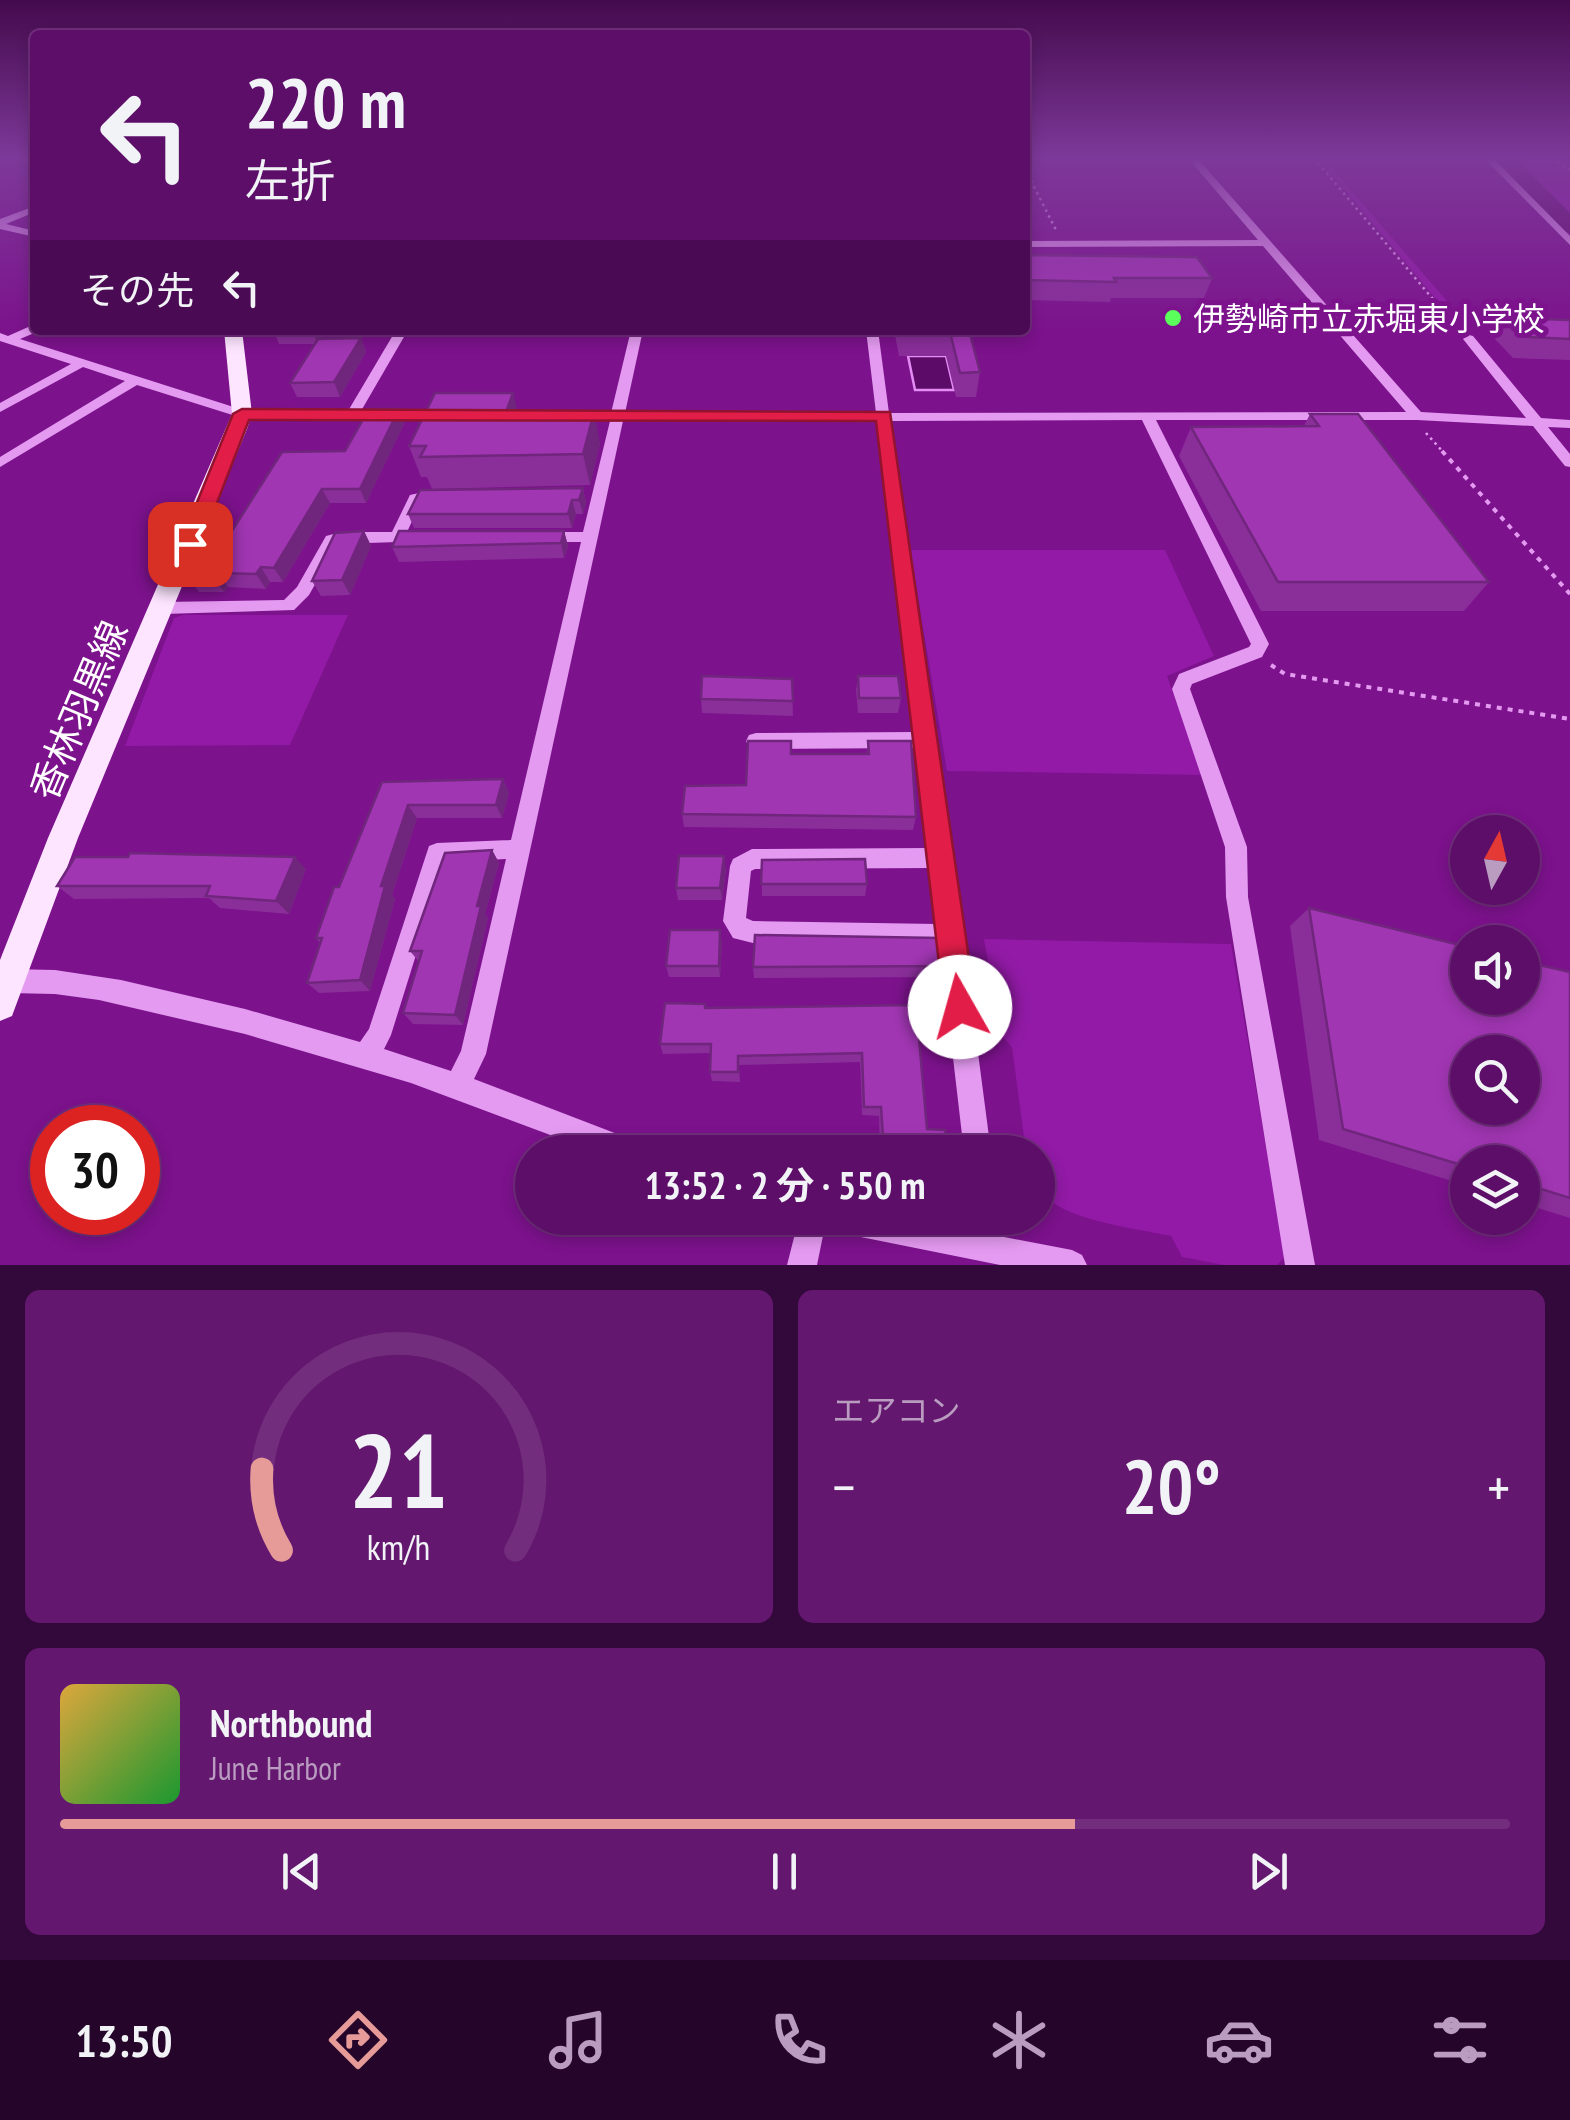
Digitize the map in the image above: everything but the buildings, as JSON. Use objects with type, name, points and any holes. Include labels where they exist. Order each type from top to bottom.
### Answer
[{"type":"main road","name":"香林羽黒線","points":[[4,993],[63,838],[242,414],[234,335]]},
{"type":"street","points":[[1243,217],[1416,416]]},
{"type":"street","points":[[1546,217],[1570,242]]},
{"type":"street","points":[[0,224],[30,233]]},
{"type":"street","points":[[1030,244],[1267,244]]},
{"type":"street","points":[[4,339],[30,330]]},
{"type":"street","points":[[351,417],[399,335]]},
{"type":"street","points":[[457,1086],[473,1054],[589,537],[588,494],[618,417],[635,335]]},
{"type":"street","points":[[873,335],[976,1135]]},
{"type":"street","points":[[4,339],[242,414],[472,416]]},
{"type":"street","points":[[1469,339],[1534,414],[1536,422],[1570,463]]},
{"type":"street","points":[[0,408],[80,364]]},
{"type":"street","points":[[0,463],[133,382]]},
{"type":"street","points":[[1147,416],[1260,644],[1256,652],[1182,682],[1236,847],[1237,896],[1300,1265]]},
{"type":"street","points":[[563,417],[1416,416],[1570,424]]},
{"type":"street","points":[[397,537],[414,498],[449,494]]},
{"type":"street","points":[[163,608],[288,606],[303,591],[332,540],[434,537]]},
{"type":"street","points":[[528,537],[589,537]]},
{"type":"street","points":[[756,741],[926,740]]},
{"type":"street","points":[[366,1056],[379,1034],[438,853],[518,848]]},
{"type":"street","points":[[941,858],[752,858],[741,866],[734,921],[741,930],[753,932],[951,934]]},
{"type":"street","points":[[4,993],[72,982],[242,1020],[457,1086],[584,1135]]},
{"type":"street","points":[[802,1265],[809,1235]]},
{"type":"street","points":[[993,1235],[1072,1265]]},
{"type":"path","points":[[1049,217],[1063,244]]},
{"type":"path","points":[[1365,217],[1469,339]]},
{"type":"path","points":[[1416,416],[1421,428],[1570,594]]},
{"type":"path","points":[[1256,652],[1285,674],[1570,719]]},
{"type":"shaded area","points":[[1367,217],[1374,217],[1472,330],[1461,329]]},
{"type":"shaded area","points":[[908,356],[946,356],[954,390],[915,390]]},
{"type":"shaded area","points":[[910,550],[1165,550],[1214,656],[1167,676],[1202,775],[947,771]]},
{"type":"shaded area","points":[[348,615],[290,745],[125,746],[174,618]]},
{"type":"shaded area","points":[[984,939],[1231,944],[1285,1257],[1277,1265],[1224,1265],[1182,1257],[1171,1236],[1097,1221],[1055,1203],[1055,1135],[1024,1135],[1012,1047],[1001,1035]]},
{"type":"waterway","points":[[1561,217],[1570,226]]},
{"type":"place","name":"伊勢崎市立赤堀東小学校","points":[[1173,318]]},
{"type":"route","points":[[190,544],[242,414],[884,416],[960,1007]]}]
